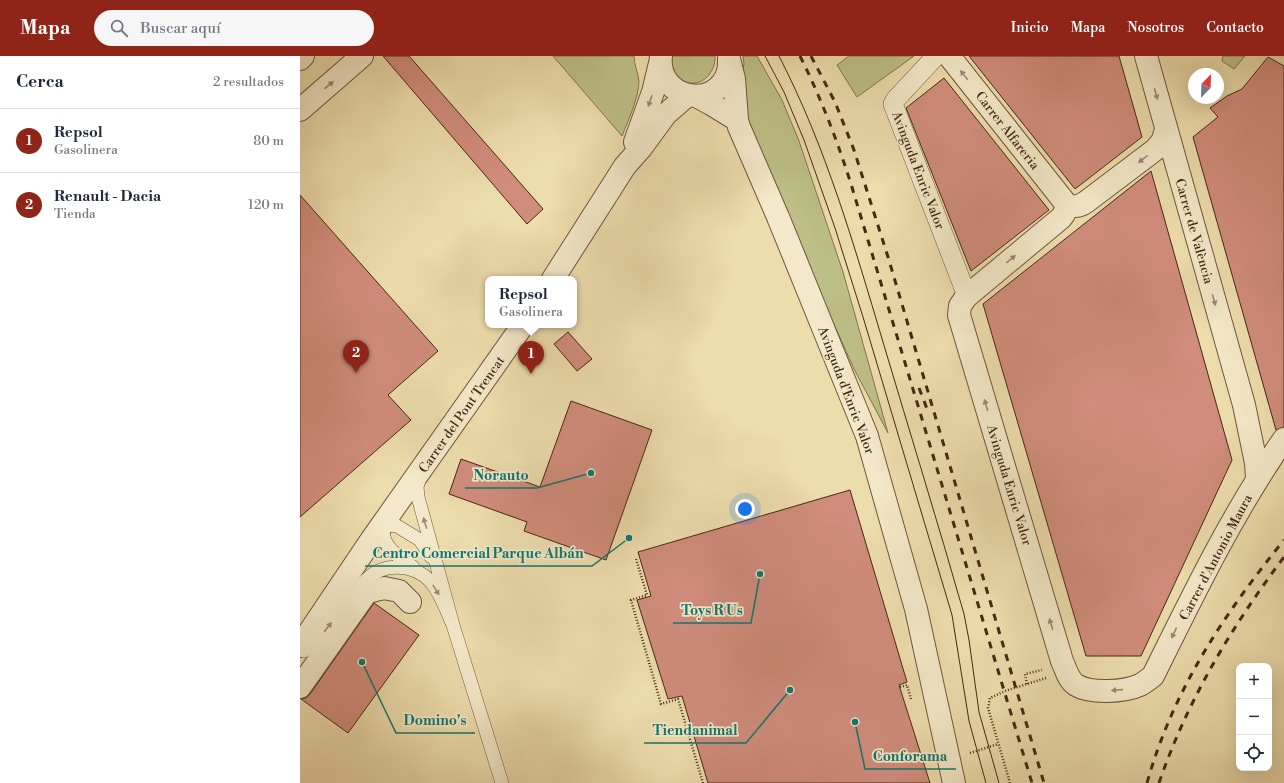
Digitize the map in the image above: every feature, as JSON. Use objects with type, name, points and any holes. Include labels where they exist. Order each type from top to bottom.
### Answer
[{"type":"street","points":[[300,59],[303,56]]},
{"type":"street","points":[[300,110],[362,56]]},
{"type":"street","name":"Avinguda Enric Valor","points":[[936,56],[896,98],[893,104],[974,290],[960,306],[959,315],[1062,661],[1068,675],[1075,685],[1092,691],[1129,689],[1141,685],[1153,676]]},
{"type":"street","name":"Carrer Alfareria","points":[[949,56],[1066,205]]},
{"type":"street","name":"Carrer de València","points":[[1146,56],[1244,405],[1256,463],[1257,478]]},
{"type":"street","points":[[555,276],[625,166],[641,148],[666,114],[692,95],[706,94],[723,82],[728,71],[729,57]]},
{"type":"street","name":"Avinguda d'Enric Valor","points":[[729,57],[734,80],[737,120],[867,436],[916,609],[954,783]]},
{"type":"street","points":[[660,60],[663,74],[667,82],[675,90],[692,95],[711,104],[737,120]]},
{"type":"street","points":[[625,166],[654,92],[660,60]]},
{"type":"street","points":[[974,290],[1060,218],[1064,214],[1066,205],[1080,206],[1156,149],[1163,140],[1166,129]]},
{"type":"street","name":"Carrer del Pont Trencat","points":[[380,529],[521,328]]},
{"type":"street","name":"Carrer de València","points":[[1244,405],[1257,426],[1271,437],[1284,440]]},
{"type":"street","name":"Carrer d'Antonio Maura","points":[[1153,676],[1223,538],[1257,478],[1284,440]]},
{"type":"street","points":[[300,618],[380,529]]},
{"type":"street","points":[[300,646],[380,529]]},
{"type":"street","points":[[300,686],[367,592],[384,588],[400,591],[410,602]]},
{"type":"lane","points":[[428,461],[419,479],[417,487],[418,497],[453,624],[502,783]]},
{"type":"lane","points":[[438,568],[420,540],[397,526],[390,525],[380,529],[383,539],[395,553],[418,571],[435,588],[453,624]]},
{"type":"lane","points":[[300,655],[321,636],[367,578],[378,571],[389,567],[402,566],[418,571]]},
{"type":"path","points":[[636,559],[647,595],[631,600],[661,704],[678,699],[703,783]]},
{"type":"path","points":[[1010,783],[988,708],[990,698],[1005,691],[1027,684],[1025,674],[1047,668]]},
{"type":"path","points":[[900,687],[907,685]]},
{"type":"path","points":[[971,752],[998,744]]},
{"type":"path","points":[[693,752],[698,750]]},
{"type":"green space","points":[[553,56],[634,56],[639,87],[633,109],[622,136]]},
{"type":"green space","points":[[669,56],[715,56],[715,62],[707,77],[697,83],[691,83],[685,82],[677,77],[673,70]]},
{"type":"green space","points":[[743,56],[757,56],[782,100],[799,141],[843,272],[888,433],[854,369],[815,282],[744,109],[740,84],[744,64]]},
{"type":"green space","points":[[849,56],[914,56],[857,97],[837,65]]},
{"type":"green space","points":[[1223,56],[1245,56],[1234,69],[1222,61]]},
{"type":"building","points":[[383,56],[409,56],[543,209],[527,224]]},
{"type":"building","points":[[969,56],[1119,56],[1142,137],[1075,189]]},
{"type":"building","points":[[1268,57],[1284,66],[1284,427],[1276,430],[1193,137],[1218,117],[1210,108],[1216,104],[1224,104],[1224,98],[1242,89]]},
{"type":"building","points":[[944,78],[1049,210],[971,271],[906,108]]},
{"type":"building","points":[[1151,171],[1232,460],[1141,656],[1086,656],[983,304]]},
{"type":"building","points":[[300,195],[438,351],[388,395],[411,420],[300,517]]},
{"type":"building","points":[[568,332],[592,359],[577,371],[554,344]]},
{"type":"building","points":[[571,401],[652,430],[606,560],[524,531],[527,522],[449,494],[461,459],[540,487]]},
{"type":"building","points":[[850,490],[907,682],[899,685],[930,783],[708,783],[682,696],[668,699],[637,600],[651,596],[638,552]]},
{"type":"building","points":[[374,603],[419,635],[348,733],[301,699],[306,698],[310,694]]},
{"type":"tram line","points":[[765,56],[784,92],[804,140],[835,228],[863,317],[952,615],[969,721],[986,783]]},
{"type":"tram line","points":[[779,56],[796,90],[825,161],[861,269],[964,614],[979,712],[999,783]]},
{"type":"railway","points":[[800,56],[828,119],[851,184],[1032,783]]},
{"type":"railway","points":[[811,56],[835,102],[854,150],[888,257],[1044,783]]},
{"type":"railway","points":[[919,388],[929,414]]},
{"type":"railway","points":[[1147,783],[1171,716],[1203,654],[1241,596],[1284,540]]},
{"type":"railway","points":[[1159,783],[1183,723],[1212,665],[1246,610],[1284,557]]},
{"type":"place","name":"Renault - Dacia","points":[[356,373]]},
{"type":"place","name":"Repsol","points":[[531,374]]},
{"type":"place","name":"Norauto","points":[[591,473]]},
{"type":"place","name":"Centro Comercial Parque Albán","points":[[629,538]]},
{"type":"place","name":"Toys R Us","points":[[760,574]]},
{"type":"place","name":"Domino's","points":[[362,662]]},
{"type":"place","name":"Tiendanimal","points":[[790,690]]},
{"type":"place","name":"Conforama","points":[[855,722]]}]
